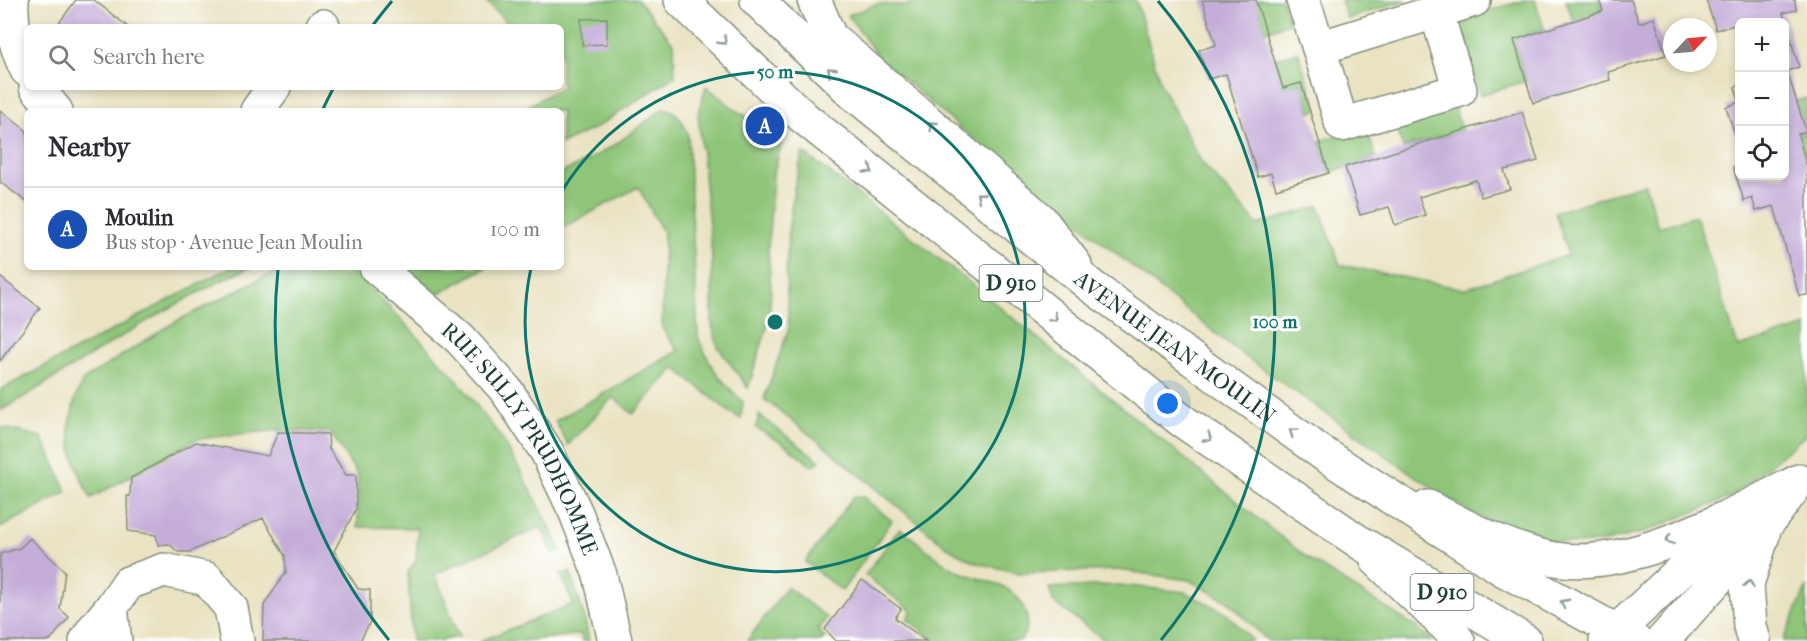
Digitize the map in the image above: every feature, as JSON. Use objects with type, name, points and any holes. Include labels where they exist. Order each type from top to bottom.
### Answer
[{"type":"street","points":[[12,0],[11,14],[15,38],[24,62]]},
{"type":"street","name":"D 910","points":[[681,0],[803,117],[1181,420],[1359,542],[1525,641]]},
{"type":"street","name":"AVENUE JEAN MOULIN","points":[[757,0],[854,94],[1091,286],[1322,453],[1504,570],[1619,637]]},
{"type":"street","points":[[814,0],[830,37],[1040,219],[1091,286]]},
{"type":"street","points":[[1303,0],[1342,125],[1460,90],[1436,11]]},
{"type":"street","points":[[1319,48],[1473,0]]},
{"type":"street","points":[[38,90],[54,108]]},
{"type":"street","points":[[259,108],[272,90]]},
{"type":"street","name":"RUE SULLY PRUDHOMME","points":[[380,270],[460,339],[506,390],[547,452],[576,513],[600,575],[615,641]]},
{"type":"street","points":[[1322,453],[1518,550],[1556,559],[1593,561],[1665,542],[1723,518],[1803,478]]},
{"type":"street","points":[[1662,641],[1766,525],[1803,478]]},
{"type":"street","points":[[1619,637],[1704,549],[1803,478]]},
{"type":"street","points":[[1755,641],[1750,626],[1747,584],[1766,525]]},
{"type":"street","points":[[1359,542],[1458,641]]},
{"type":"street","points":[[86,641],[128,583],[164,570],[207,579],[231,608],[237,641]]},
{"type":"street","points":[[111,609],[115,641]]},
{"type":"green space","points":[[485,0],[638,0],[674,44],[675,76],[595,128],[564,143],[564,108],[524,108],[557,90],[564,90],[564,24],[508,24]]},
{"type":"green space","points":[[910,0],[1136,0],[1161,85],[1202,163],[1258,225],[1319,206],[1340,265],[1464,289],[1568,255],[1555,212],[1645,184],[1658,227],[1696,216],[1738,347],[1807,326],[1807,434],[1731,497],[1641,533],[1605,542],[1574,544],[1539,539],[1507,529],[1470,512],[1435,490],[1240,353],[966,133],[879,58],[848,15],[877,4],[909,6]]},
{"type":"green space","points":[[1256,0],[1282,0],[1289,23],[1265,31]]},
{"type":"green space","points":[[1341,0],[1407,0],[1347,19]]},
{"type":"green space","points":[[1525,0],[1535,0],[1544,29],[1514,40],[1526,81],[1480,95],[1457,20]]},
{"type":"green space","points":[[1566,0],[1599,0],[1603,12],[1573,20]]},
{"type":"green space","points":[[1298,52],[1317,110],[1311,112],[1301,83],[1283,88],[1274,59]]},
{"type":"green space","points":[[706,86],[737,111],[783,139],[773,174],[768,249],[771,289],[769,321],[748,388],[718,347],[712,325],[712,256],[698,114]]},
{"type":"green space","points":[[1807,98],[1806,162],[1797,135],[1806,131],[1796,101]]},
{"type":"green space","points":[[1452,101],[1462,131],[1403,148],[1394,119]]},
{"type":"green space","points":[[664,108],[677,114],[688,135],[698,337],[716,372],[743,402],[741,419],[675,368],[633,414],[613,397],[568,445],[555,421],[678,351],[662,328],[664,234],[638,187],[564,227],[564,172],[616,144]]},
{"type":"green space","points":[[1366,127],[1376,157],[1329,173],[1319,141]]},
{"type":"green space","points":[[803,152],[974,286],[1313,562],[1416,627],[1433,641],[1268,641],[1230,603],[1189,580],[1118,570],[1019,573],[974,562],[947,547],[764,399],[789,328],[786,275],[788,234],[794,188]]},
{"type":"green space","points":[[225,270],[244,270],[186,299],[0,411],[0,390]]},
{"type":"green space","points":[[282,270],[350,270],[401,319],[457,380],[503,440],[561,550],[553,554],[541,527],[435,574],[459,637],[437,641],[412,641],[408,572],[416,561],[418,528],[358,527],[358,475],[330,432],[278,430],[197,439],[91,498],[73,455],[69,428],[75,399],[83,380],[175,322]]},
{"type":"green space","points":[[409,270],[481,270],[437,294]]},
{"type":"green space","points":[[759,415],[820,461],[812,466],[787,446],[756,428]]},
{"type":"green space","points":[[3,428],[42,437],[67,492],[0,528],[0,430]]},
{"type":"green space","points":[[853,497],[863,497],[892,521],[842,591],[805,562]]},
{"type":"green space","points":[[900,528],[952,568],[1012,592],[1019,600],[1027,619],[1026,630],[1020,641],[936,641],[907,619],[912,611],[865,575]]},
{"type":"green space","points":[[570,572],[584,616],[589,641],[582,641],[581,634],[523,641],[480,641],[573,604],[561,574]]},
{"type":"green space","points":[[1120,585],[1185,592],[1226,613],[1253,641],[1106,641],[1053,602],[1049,588]]},
{"type":"green space","points":[[1807,586],[1807,641],[1783,641]]},
{"type":"green space","points":[[787,587],[827,618],[818,630],[825,637],[821,641],[747,641]]},
{"type":"building","points":[[76,0],[94,0],[124,24],[58,24]]},
{"type":"building","points":[[1202,0],[1256,0],[1283,88],[1301,83],[1329,173],[1276,189],[1271,173],[1258,177],[1226,74],[1208,79],[1199,50],[1216,45]]},
{"type":"building","points":[[1599,0],[1631,0],[1639,23],[1654,18],[1663,46],[1663,56],[1608,72],[1610,80],[1533,103],[1514,40],[1603,11]]},
{"type":"building","points":[[1706,0],[1795,0],[1796,10],[1783,13],[1784,18],[1735,18],[1735,25],[1717,30],[1717,18],[1712,18]]},
{"type":"building","points":[[607,18],[607,44],[582,45],[581,19]]},
{"type":"building","points":[[1789,33],[1799,67],[1789,70]]},
{"type":"building","points":[[1789,77],[1806,131],[1798,134],[1807,166],[1807,295],[1799,296],[1774,206],[1756,211],[1752,198],[1744,201],[1737,180],[1789,180]]},
{"type":"building","points":[[1735,104],[1735,135],[1726,107]]},
{"type":"building","points":[[0,110],[24,129],[24,200],[0,182]]},
{"type":"building","points":[[1522,112],[1538,161],[1504,170],[1510,189],[1481,197],[1476,180],[1419,197],[1425,215],[1395,225],[1389,207],[1360,215],[1345,167]]},
{"type":"building","points":[[0,277],[40,308],[0,361]]},
{"type":"building","points":[[278,432],[328,434],[329,449],[346,475],[356,475],[356,509],[334,551],[358,589],[370,590],[370,622],[360,641],[263,641],[264,605],[286,572],[285,556],[263,518],[190,552],[178,552],[169,544],[158,545],[156,535],[128,531],[127,496],[130,496],[131,478],[196,442],[268,456]]},
{"type":"building","points":[[30,538],[65,571],[60,609],[69,617],[50,641],[0,641],[0,554],[20,548]]},
{"type":"building","points":[[862,580],[901,609],[895,618],[926,641],[836,641],[825,629]]},
{"type":"place","name":"Moulin","points":[[765,126]]}]
